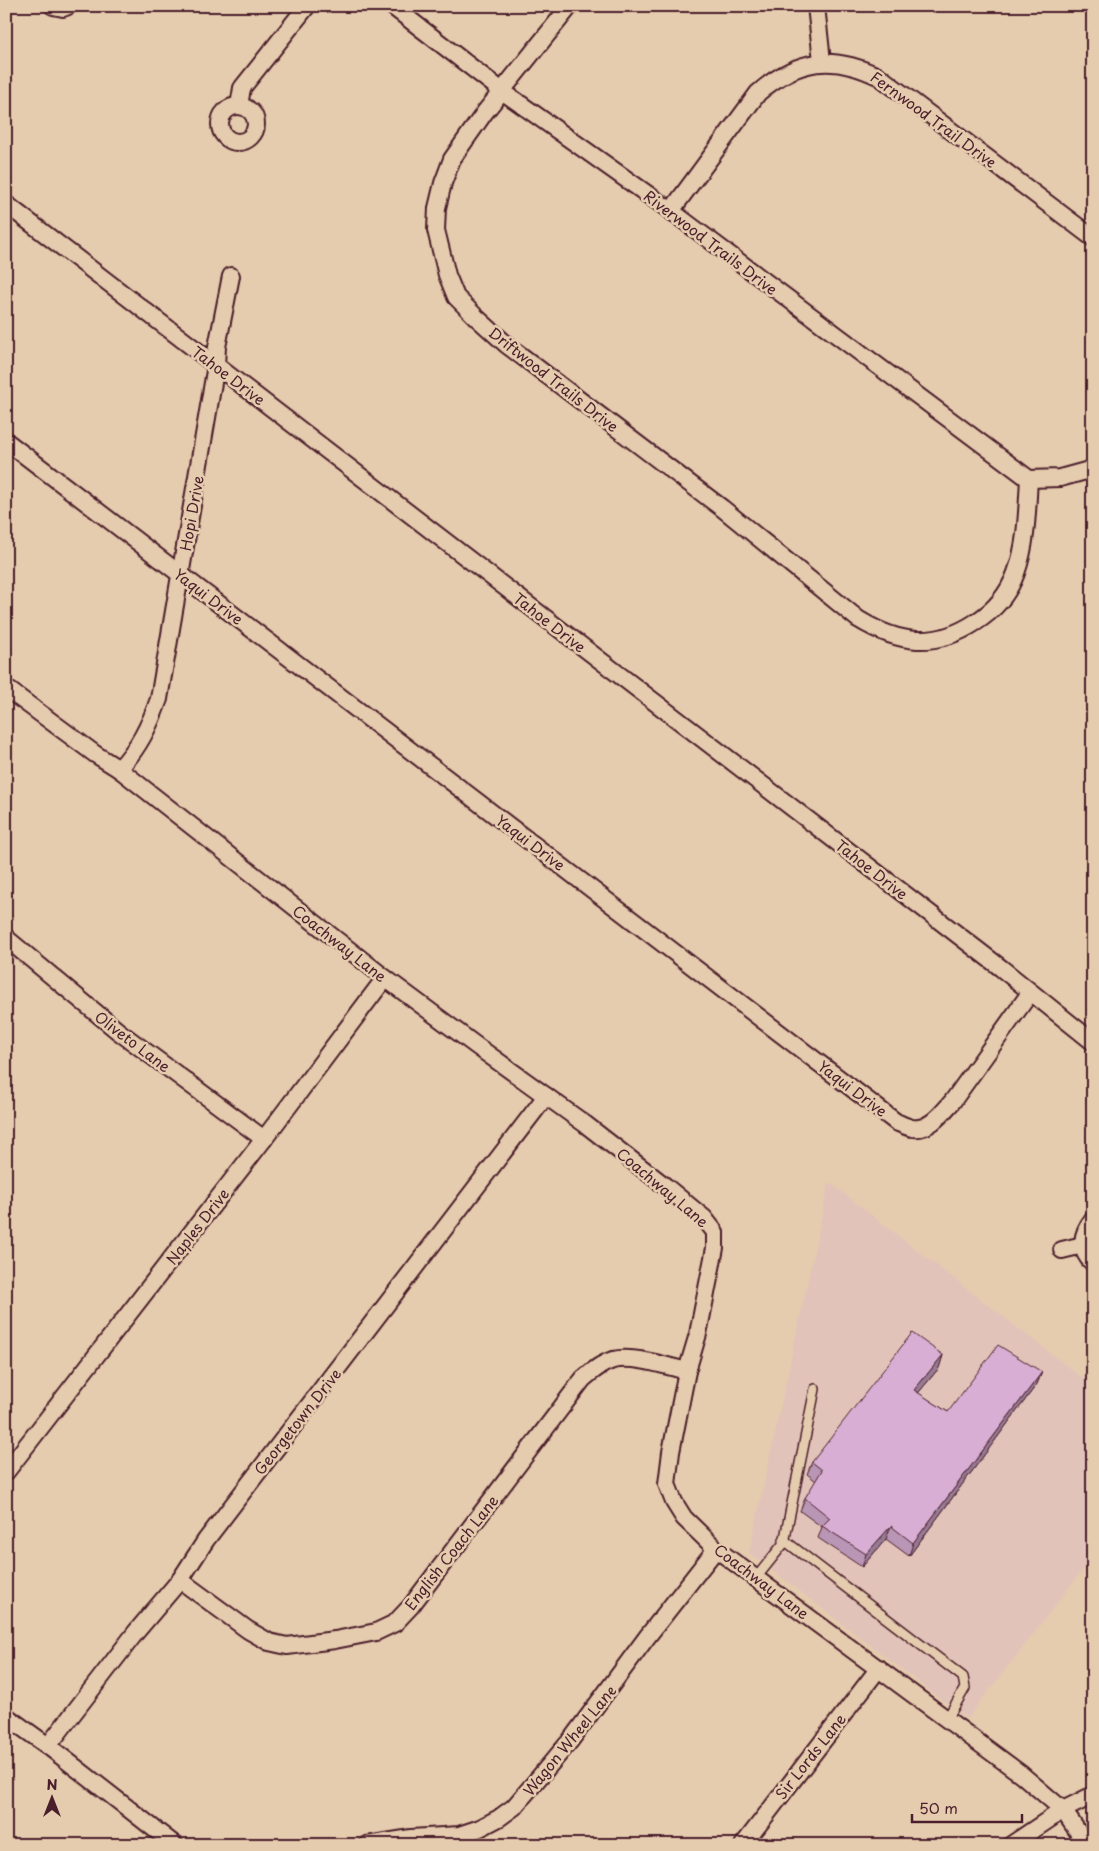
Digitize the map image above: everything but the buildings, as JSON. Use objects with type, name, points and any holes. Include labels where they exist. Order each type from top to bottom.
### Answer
[{"type":"street","points":[[53,6],[63,8],[68,6]]},
{"type":"street","points":[[239,106],[242,88],[307,6]]},
{"type":"street","name":"Riverwood Trails Drive","points":[[392,6],[502,91],[671,211],[1029,479]]},
{"type":"street","name":"Driftwood Trails Drive","points":[[570,6],[502,91],[452,159],[443,182],[437,208],[436,230],[447,275],[456,297],[507,345],[722,508],[858,619],[876,630],[894,637],[930,640],[962,631],[992,612],[1006,593],[1016,573],[1024,539],[1029,479]]},
{"type":"street","points":[[816,6],[822,61]]},
{"type":"street","name":"Fernwood Trail Drive","points":[[671,211],[758,93],[772,81],[806,65],[822,61],[860,67],[880,77],[1093,238]]},
{"type":"street","name":"Tahoe Drive","points":[[6,204],[977,950],[1093,1042]]},
{"type":"street","name":"Hopi Drive","points":[[119,769],[139,744],[148,728],[159,700],[216,365],[217,347],[231,276]]},
{"type":"street","name":"Yaqui Drive","points":[[6,441],[896,1122],[913,1128],[924,1127],[937,1118],[952,1102],[1030,993]]},
{"type":"street","points":[[1029,479],[1060,478],[1093,469]]},
{"type":"street","name":"Coachway Lane","points":[[6,688],[88,749],[119,769],[385,978],[666,1186],[704,1218],[715,1232],[714,1248],[708,1292],[687,1370],[671,1452],[667,1484],[674,1502],[684,1518],[716,1548],[1021,1774],[1063,1810],[1086,1845]]},
{"type":"street","name":"Oliveto Lane","points":[[6,938],[118,1031],[264,1139]]},
{"type":"street","name":"Naples Drive","points":[[6,1472],[264,1139],[385,978]]},
{"type":"street","name":"Georgetown Drive","points":[[48,1746],[136,1632],[180,1580],[206,1540],[546,1096]]},
{"type":"street","points":[[1093,1219],[1083,1237],[1086,1256],[1093,1263]]},
{"type":"street","points":[[1062,1250],[1083,1246]]},
{"type":"street","name":"English Coach Lane","points":[[180,1580],[248,1630],[269,1642],[287,1646],[335,1640],[376,1632],[395,1623],[411,1606],[583,1379],[596,1368],[613,1360],[628,1359],[687,1370]]},
{"type":"street","name":"Wagon Wheel Lane","points":[[367,1845],[411,1838],[459,1835],[480,1828],[500,1818],[514,1807],[570,1742],[647,1637],[716,1548]]},
{"type":"street","name":"Sir Lords Lane","points":[[743,1845],[879,1668]]},
{"type":"street","points":[[6,1716],[48,1746],[175,1845]]},
{"type":"street","points":[[1011,1845],[1063,1810],[1093,1795]]},
{"type":"lane","points":[[756,1578],[784,1540],[815,1389]]},
{"type":"lane","points":[[784,1540],[963,1677],[965,1688],[947,1720]]},
{"type":"shaded area","points":[[829,1182],[1093,1386],[1093,1557],[967,1719],[749,1553]]}]
